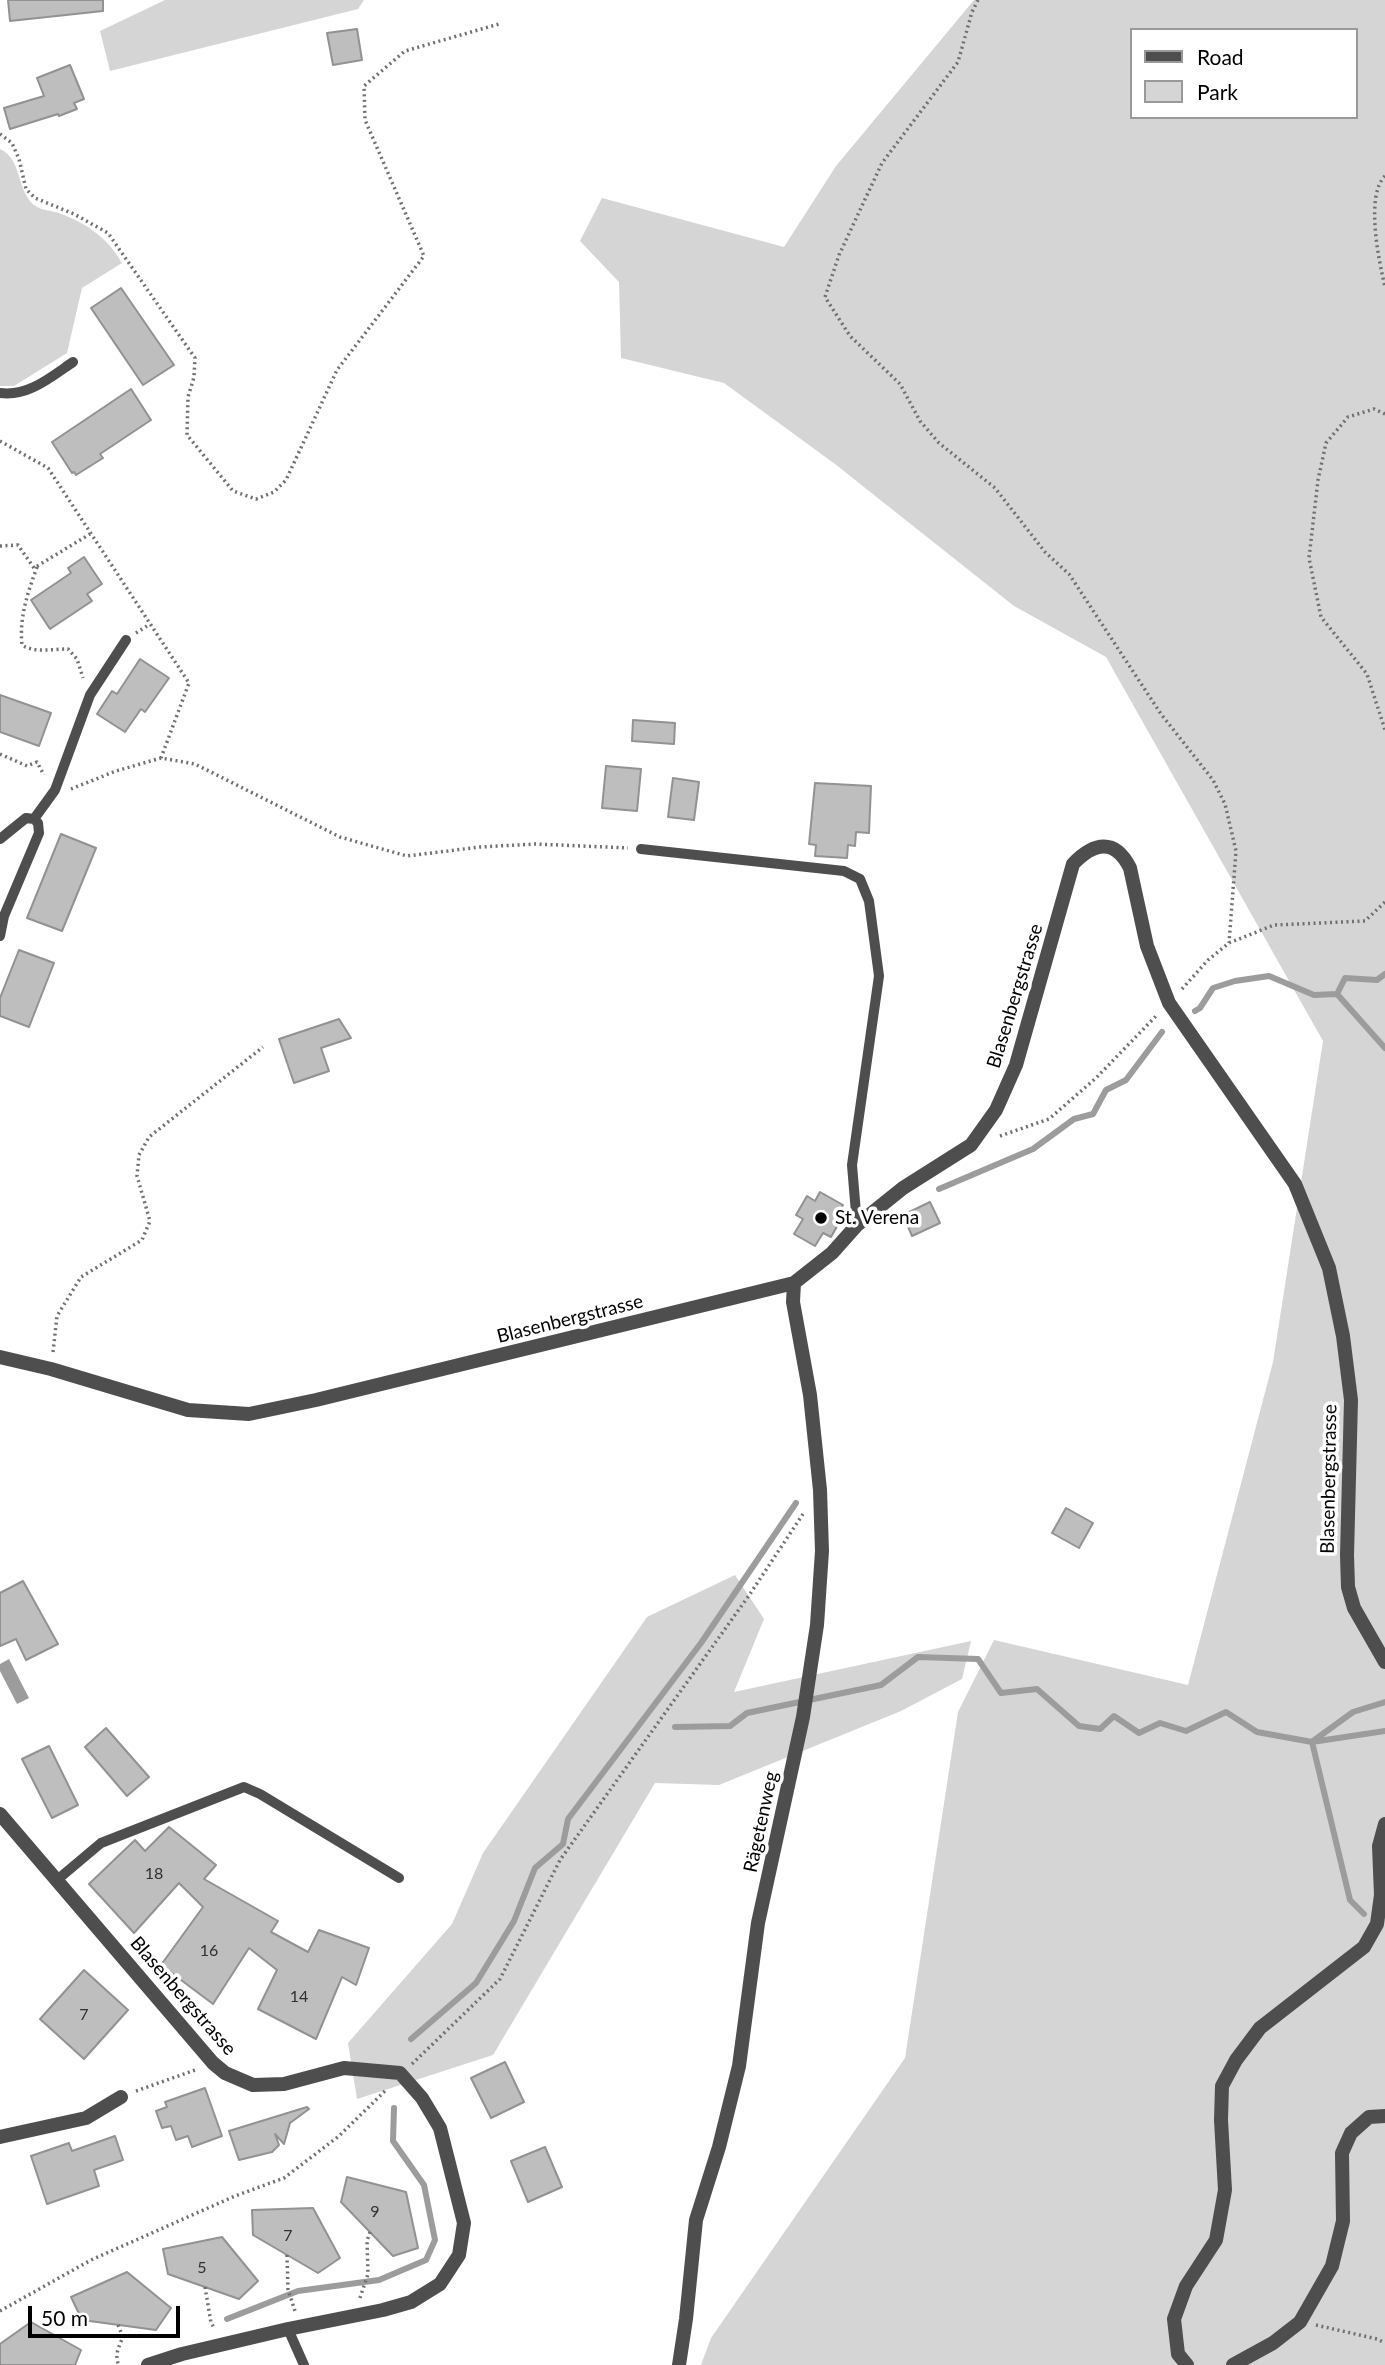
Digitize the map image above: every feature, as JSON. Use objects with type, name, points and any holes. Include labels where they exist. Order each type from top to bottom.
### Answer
[{"type":"street","name":"Blasenbergstrasse","points":[[0,1357],[51,1369],[188,1410],[249,1413],[329,1397],[794,1283],[832,1253],[857,1225],[903,1188],[971,1145],[996,1110],[1016,1065],[1073,864],[1084,853],[1099,846],[1114,848],[1125,857],[1130,868],[1147,946],[1169,1003],[1295,1184],[1326,1257],[1343,1336],[1351,1400],[1348,1587],[1354,1608],[1385,1662]]},
{"type":"street","name":"Rägetenweg","points":[[679,2365],[696,2220],[719,2147],[739,2066],[758,1923],[810,1680],[822,1551],[821,1490],[810,1395],[793,1302],[794,1283]]},
{"type":"street","name":"Blasenbergstrasse","points":[[0,1814],[213,2063],[226,2073],[253,2085],[284,2084],[344,2068],[400,2074]]},
{"type":"street","points":[[1187,2365],[1178,2354],[1174,2319],[1186,2286],[1216,2239],[1225,2190],[1222,2086],[1236,2060],[1260,2028],[1364,1947],[1377,1924],[1381,1895],[1379,1846],[1385,1824]]},
{"type":"street","points":[[148,2365],[182,2354],[288,2329],[383,2310],[411,2302],[440,2284],[459,2255],[464,2223],[440,2128],[422,2098],[400,2074]]},
{"type":"street","points":[[0,2137],[86,2118],[121,2097]]},
{"type":"street","points":[[1233,2365],[1273,2343],[1300,2322],[1332,2266],[1343,2221],[1342,2153],[1351,2133],[1369,2117],[1385,2116]]},
{"type":"lane","points":[[0,393],[32,389],[73,362]]},
{"type":"lane","points":[[34,819],[51,787],[90,695],[126,640]]},
{"type":"lane","points":[[0,839],[26,818],[34,819],[38,823],[39,833],[4,916],[0,936]]},
{"type":"lane","points":[[641,849],[845,871],[860,879],[869,901],[879,976],[852,1165],[857,1225]]},
{"type":"lane","points":[[57,1880],[101,1843],[244,1787],[399,1878]]},
{"type":"lane","points":[[288,2329],[304,2365]]},
{"type":"path","points":[[978,0],[958,62],[882,163],[839,254],[825,297],[850,336],[900,384],[920,421],[939,443],[995,488],[1045,552],[1069,574],[1161,714],[1213,779],[1225,804],[1236,851],[1229,943]]},
{"type":"path","points":[[0,134],[12,143],[26,189],[35,198],[74,214],[108,233],[195,358],[194,377],[188,397],[187,435],[233,491],[256,499],[274,492],[286,480],[337,370],[424,256],[365,120],[364,86],[405,51],[499,24]]},
{"type":"path","points":[[1385,176],[1375,200],[1377,253],[1385,287]]},
{"type":"path","points":[[1385,414],[1374,409],[1348,417],[1326,443],[1318,480],[1309,558],[1321,617],[1367,674],[1385,730]]},
{"type":"path","points":[[0,441],[48,468],[189,683],[161,758]]},
{"type":"path","points":[[82,669],[68,649],[37,649],[22,645],[20,627],[37,567],[90,534]]},
{"type":"path","points":[[0,546],[19,545],[34,568],[37,567]]},
{"type":"path","points":[[0,754],[27,766],[40,763],[51,787],[68,790],[116,771],[161,758],[195,764],[340,837],[407,856],[480,847],[536,844],[641,849]]},
{"type":"path","points":[[971,1145],[1048,1119],[1096,1078],[1208,960],[1229,943],[1274,925],[1365,921],[1385,902]]},
{"type":"path","points":[[51,1369],[57,1316],[81,1277],[142,1240],[150,1221],[137,1176],[139,1155],[149,1137],[263,1046]]},
{"type":"path","points":[[0,2311],[91,2260],[235,2196],[284,2178],[339,2136],[373,2105],[400,2074],[500,1979],[560,1860],[821,1490]]},
{"type":"path","points":[[121,2097],[213,2063]]},
{"type":"path","points":[[363,2292],[368,2274],[367,2241],[370,2232]]},
{"type":"path","points":[[287,2255],[288,2289],[294,2304]]},
{"type":"path","points":[[205,2287],[211,2323],[218,2334]]},
{"type":"path","points":[[1300,2322],[1385,2343]]},
{"type":"path","points":[[118,2325],[123,2337],[118,2346],[116,2360],[119,2365]]},
{"type":"green space","points":[[165,0],[364,0],[358,9],[110,71],[100,31]]},
{"type":"green space","points":[[974,0],[1385,0],[1385,2365],[701,2365],[711,2338],[905,2058],[958,1712],[994,1640],[1188,1685],[1273,1362],[1323,1041],[1106,657],[1014,606],[835,464],[724,383],[621,358],[619,282],[580,241],[602,198],[784,247],[836,166]]},
{"type":"green space","points":[[0,149],[13,161],[30,201],[37,207],[59,213],[87,227],[110,246],[122,263],[82,288],[67,353],[14,386],[0,386]]},
{"type":"green space","points":[[735,1575],[764,1619],[734,1692],[971,1641],[962,1679],[901,1711],[719,1785],[655,1783],[493,2055],[357,2099],[348,2043],[452,1924],[483,1853],[647,1617]]},
{"type":"shaded area","points":[[9,1659],[29,1698],[17,1704],[0,1671],[0,1664]]},
{"type":"building","points":[[8,0],[103,0],[103,11],[10,21]]},
{"type":"building","points":[[357,29],[362,60],[333,65],[327,33]]},
{"type":"building","points":[[70,65],[84,99],[74,103],[77,109],[10,129],[4,108],[44,96],[37,78]]},
{"type":"building","points":[[121,288],[174,365],[143,385],[91,308]]},
{"type":"building","points":[[131,389],[151,420],[100,454],[103,458],[76,475],[72,473],[52,442]]},
{"type":"building","points":[[84,557],[102,584],[87,594],[92,601],[50,629],[31,600],[71,573],[68,568]]},
{"type":"building","points":[[140,659],[169,678],[145,712],[141,709],[125,732],[97,714],[112,691],[117,694]]},
{"type":"building","points":[[0,695],[51,713],[39,746],[0,732]]},
{"type":"building","points":[[633,720],[675,723],[674,744],[632,741]]},
{"type":"building","points":[[606,766],[641,769],[637,811],[602,808]]},
{"type":"building","points":[[673,778],[699,782],[694,820],[668,817]]},
{"type":"building","points":[[815,783],[871,786],[869,833],[856,832],[855,846],[848,845],[847,858],[815,856],[816,845],[809,844]]},
{"type":"building","points":[[61,834],[96,848],[62,931],[27,918]]},
{"type":"building","points":[[19,950],[54,963],[29,1027],[0,1016],[0,998]]},
{"type":"building","points":[[339,1019],[351,1038],[321,1048],[329,1071],[294,1083],[279,1039]]},
{"type":"building","name":"St. Verena","points":[[820,1192],[843,1205],[838,1213],[843,1216],[831,1237],[823,1233],[815,1246],[794,1234],[803,1219],[796,1215],[807,1196],[815,1201]]},
{"type":"building","points":[[930,1202],[940,1223],[912,1236],[903,1215]]},
{"type":"building","points":[[1066,1508],[1093,1523],[1079,1548],[1052,1533]]},
{"type":"building","points":[[23,1581],[58,1644],[26,1660],[16,1639],[0,1646],[0,1593]]},
{"type":"building","points":[[106,1728],[149,1777],[127,1796],[85,1747]]},
{"type":"building","points":[[49,1746],[78,1805],[52,1818],[22,1759]]},
{"type":"building","points":[[169,1827],[216,1865],[204,1879],[278,1921],[271,1932],[308,1952],[319,1930],[369,1948],[356,1985],[342,1977],[316,2039],[258,2009],[277,1970],[249,1948],[213,2004],[161,1965],[203,1907],[179,1883],[134,1933],[89,1884],[135,1840],[145,1851]]},
{"type":"building","points":[[84,1970],[128,2010],[84,2059],[40,2019]]},
{"type":"building","points":[[505,2062],[524,2102],[491,2118],[471,2078]]},
{"type":"building","points":[[205,2088],[222,2136],[192,2147],[188,2136],[176,2140],[171,2126],[162,2128],[156,2111],[167,2107],[165,2102]]},
{"type":"building","points":[[307,2107],[309,2109],[290,2123],[284,2144],[275,2134],[279,2145],[272,2152],[239,2160],[229,2131]]},
{"type":"building","points":[[115,2136],[123,2160],[94,2170],[99,2186],[47,2204],[31,2156],[69,2143],[72,2151]]},
{"type":"building","points":[[545,2147],[562,2187],[528,2202],[511,2161]]},
{"type":"building","points":[[347,2177],[406,2192],[418,2248],[393,2256],[341,2202]]},
{"type":"building","points":[[313,2208],[340,2258],[318,2273],[253,2235],[252,2210]]},
{"type":"building","points":[[222,2237],[258,2281],[239,2299],[168,2274],[163,2249]]},
{"type":"building","points":[[127,2272],[171,2308],[156,2330],[82,2320],[71,2297]]},
{"type":"building","points":[[31,2322],[81,2350],[75,2365],[0,2365],[0,2344]]},
{"type":"waterway","points":[[1337,994],[1345,978],[1377,980],[1385,974]]},
{"type":"waterway","points":[[1195,1011],[1213,988],[1235,981],[1269,976],[1314,995],[1337,994],[1385,1048]]},
{"type":"waterway","points":[[939,1189],[1033,1149],[1074,1119],[1093,1114],[1106,1090],[1126,1080],[1162,1032]]},
{"type":"waterway","points":[[411,2039],[476,1983],[514,1921],[535,1868],[563,1844],[568,1819],[701,1643],[796,1503]]},
{"type":"waterway","points":[[675,1727],[730,1726],[747,1713],[881,1685],[918,1657],[978,1659],[1001,1693],[1037,1689],[1079,1726],[1100,1729],[1114,1716],[1139,1733],[1160,1723],[1186,1731],[1226,1712],[1257,1732],[1312,1742],[1385,1731]]},
{"type":"waterway","points":[[1313,1741],[1353,1712],[1385,1702]]},
{"type":"waterway","points":[[1312,1742],[1350,1900],[1364,1914]]},
{"type":"waterway","points":[[227,2319],[298,2291],[379,2280],[426,2260],[435,2240],[424,2185],[393,2141],[394,2108]]},
{"type":"place","name":"St. Verena","points":[[821,1218]]}]
